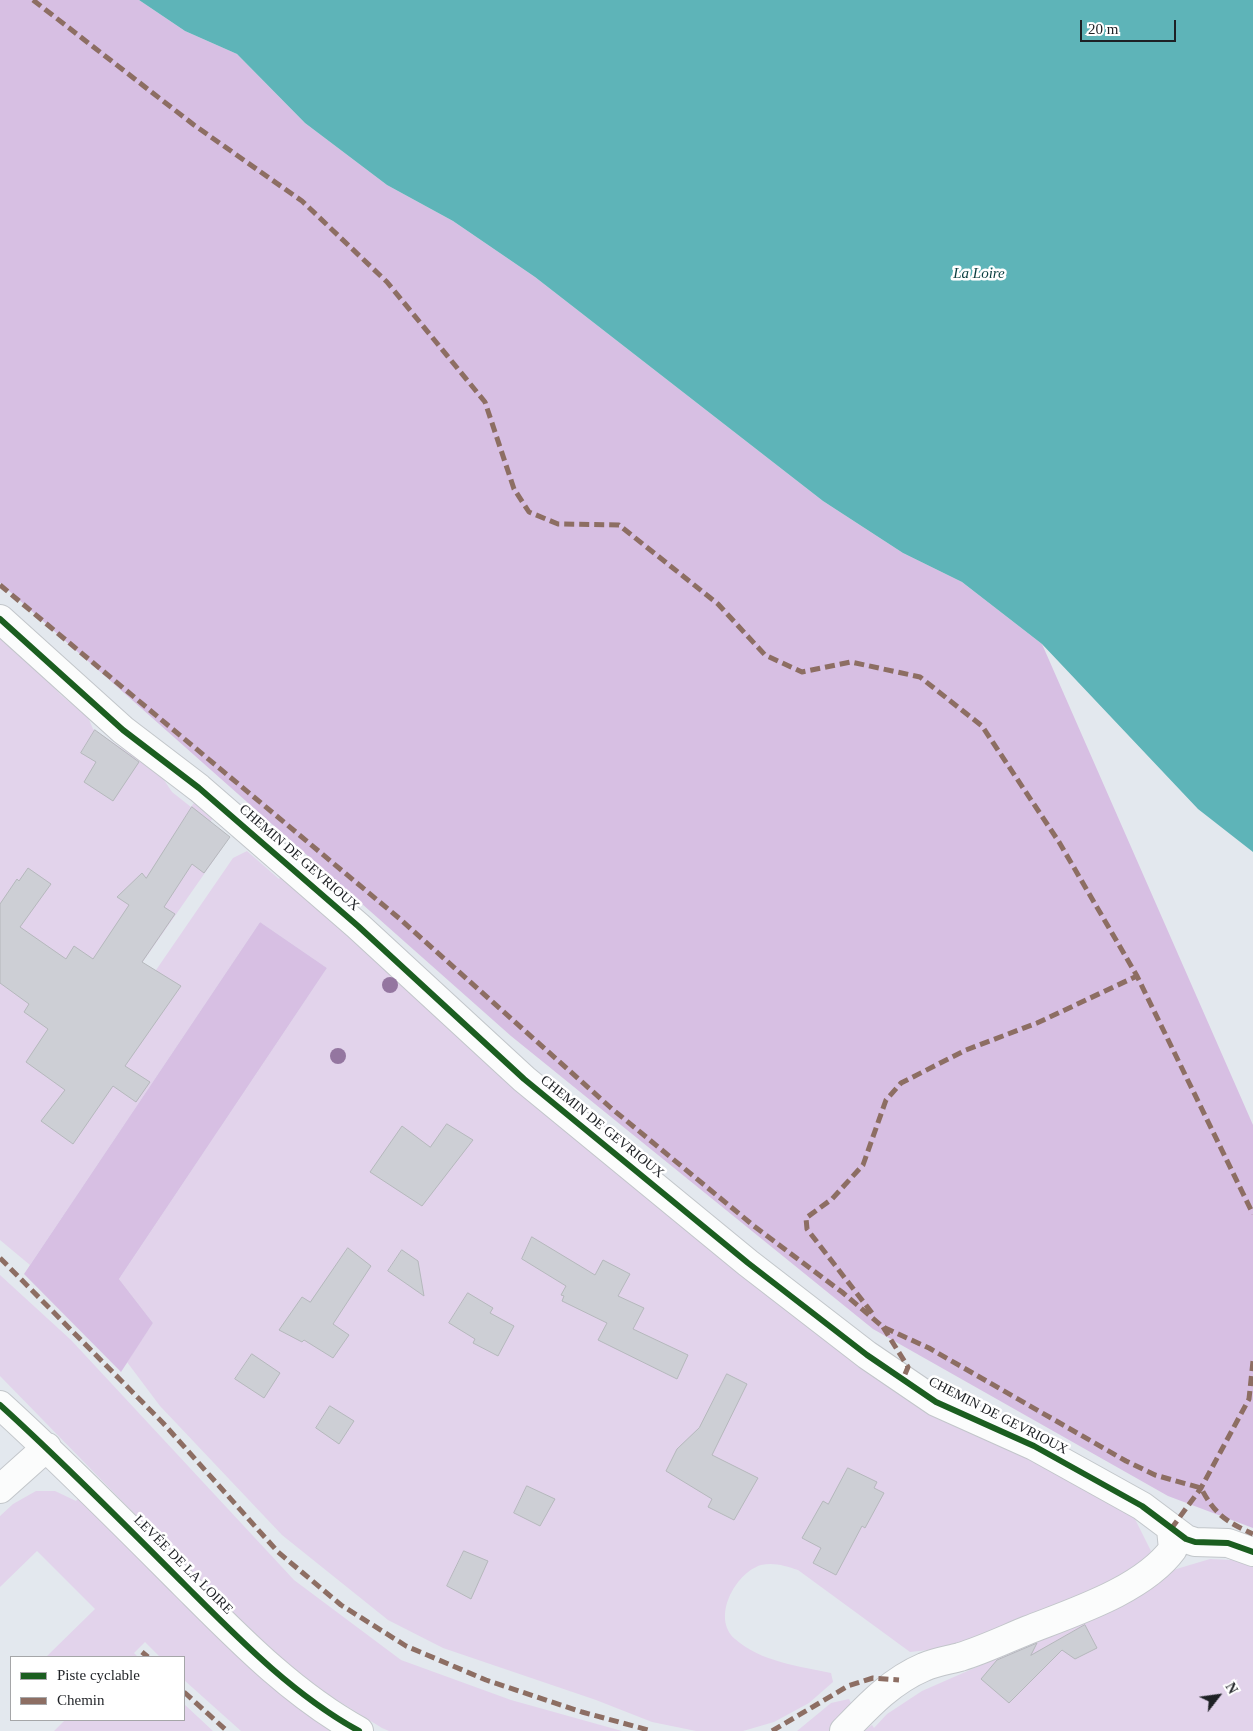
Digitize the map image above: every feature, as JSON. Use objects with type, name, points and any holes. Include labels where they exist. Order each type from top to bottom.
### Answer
[{"type":"street","name":"CHEMIN DE GEVRIOUX","points":[[0,618],[123,730],[199,788],[358,926],[524,1079],[748,1263],[867,1355],[936,1402],[1034,1446],[1142,1506],[1171,1529],[1195,1542],[1228,1543],[1253,1552]]},
{"type":"street","name":"LEVÉE DE LA LOIRE","points":[[0,1405],[47,1447],[247,1647],[290,1684],[337,1719],[358,1731]]},
{"type":"street","points":[[0,1489],[47,1447]]},
{"type":"street","points":[[844,1731],[872,1701],[899,1680],[924,1666],[962,1656],[1094,1604],[1139,1578],[1163,1562],[1173,1549],[1171,1529]]},
{"type":"shaded area","points":[[0,0],[139,0],[185,31],[237,54],[305,123],[387,185],[453,221],[535,277],[823,501],[903,553],[962,582],[1042,644],[1253,1125],[1253,1528],[1168,1496],[873,1329],[511,1036],[0,583]]},
{"type":"shaded area","points":[[0,637],[13,644],[61,695],[88,717],[93,729],[160,774],[172,792],[191,807],[197,799],[217,813],[210,822],[221,832],[223,847],[119,996],[132,1005],[233,858],[247,851],[279,879],[281,876],[837,1347],[1132,1513],[1151,1551],[1144,1561],[1089,1595],[946,1648],[910,1652],[798,1570],[775,1564],[761,1565],[743,1577],[729,1597],[725,1620],[728,1630],[735,1639],[756,1653],[781,1662],[831,1673],[833,1682],[809,1703],[774,1722],[743,1731],[696,1731],[652,1722],[596,1700],[443,1648],[388,1620],[282,1535],[160,1406],[127,1362],[153,1323],[119,1279],[327,968],[260,922],[30,1265],[0,1240]]},
{"type":"shaded area","points":[[260,922],[327,968],[119,1279],[153,1323],[121,1372],[24,1274]]},
{"type":"shaded area","points":[[0,1275],[71,1340],[294,1580],[401,1660],[511,1700],[622,1731],[389,1731],[311,1684],[245,1627],[0,1376]]},
{"type":"shaded area","points":[[36,1491],[55,1491],[76,1501],[81,1495],[343,1731],[241,1731],[185,1681],[185,1656],[159,1656],[145,1642],[134,1653],[137,1656],[47,1656],[95,1609],[37,1551],[0,1587],[0,1516],[13,1504]]},
{"type":"shaded area","points":[[1210,1559],[1232,1560],[1253,1564],[1253,1731],[864,1731],[872,1725],[874,1728],[887,1714],[922,1691],[1045,1637],[1173,1570]]},
{"type":"shaded area","points":[[849,1699],[853,1707],[831,1731],[797,1731],[831,1703]]},
{"type":"shaded area","points":[[185,1705],[213,1731],[54,1731],[64,1721],[185,1721]]},
{"type":"water","name":"La Loire","points":[[139,0],[1253,0],[1253,852],[1198,809],[1042,644],[962,582],[903,553],[823,501],[535,277],[453,221],[387,185],[305,123],[237,54],[185,31]]},
{"type":"building","points":[[95,730],[139,762],[113,801],[84,782],[96,762],[81,753]]},
{"type":"building","points":[[192,807],[230,837],[204,873],[192,864],[164,907],[175,914],[142,962],[181,986],[125,1066],[150,1082],[136,1102],[113,1086],[73,1144],[41,1121],[65,1090],[26,1062],[48,1029],[24,1012],[29,1004],[0,983],[0,904],[17,879],[19,881],[28,868],[51,884],[20,927],[66,959],[74,946],[93,959],[129,905],[117,897],[142,873],[146,878]]},
{"type":"building","points":[[447,1124],[473,1140],[422,1206],[370,1172],[402,1126],[430,1147]]},
{"type":"building","points":[[532,1237],[595,1275],[603,1260],[630,1274],[618,1296],[644,1308],[633,1329],[688,1355],[677,1379],[598,1340],[607,1323],[562,1301],[564,1296],[561,1295],[566,1286],[522,1259]]},
{"type":"building","points":[[348,1248],[371,1266],[333,1324],[349,1335],[333,1358],[304,1340],[302,1342],[279,1330],[302,1297],[310,1302]]},
{"type":"building","points":[[402,1250],[418,1261],[424,1296],[388,1271]]},
{"type":"building","points":[[468,1293],[493,1308],[490,1313],[514,1326],[498,1356],[473,1343],[475,1339],[449,1323]]},
{"type":"building","points":[[252,1354],[280,1373],[264,1398],[235,1379]]},
{"type":"building","points":[[727,1374],[747,1384],[712,1455],[758,1478],[734,1520],[708,1507],[712,1499],[666,1471],[677,1449],[699,1428]]},
{"type":"building","points":[[330,1406],[354,1421],[339,1444],[316,1428]]},
{"type":"building","points":[[848,1468],[877,1482],[874,1488],[884,1493],[865,1528],[862,1526],[836,1575],[813,1563],[821,1548],[802,1538],[823,1501],[828,1504]]},
{"type":"building","points":[[527,1486],[555,1499],[540,1526],[514,1513]]},
{"type":"building","points":[[464,1551],[488,1561],[471,1599],[447,1586]]},
{"type":"building","points":[[1085,1625],[1097,1648],[1075,1659],[1062,1650],[1009,1703],[981,1679],[997,1660],[1037,1643],[1031,1655]]},
{"type":"marked path","points":[[33,0],[194,125],[302,201],[387,282],[485,402],[514,489],[529,512],[558,524],[619,525],[718,604],[765,655],[802,672],[851,662],[920,677],[982,726],[1059,842],[1137,976],[1253,1214]]},
{"type":"marked path","points":[[0,585],[400,919],[611,1108],[754,1226],[842,1292],[883,1327],[929,1348],[1126,1461],[1155,1475],[1201,1488],[1211,1505],[1222,1517],[1253,1534]]},
{"type":"marked path","points":[[872,1313],[807,1229],[806,1218],[832,1199],[863,1165],[886,1100],[901,1083],[966,1050],[1037,1023],[1137,976]]},
{"type":"marked path","points":[[0,1258],[163,1423],[278,1552],[341,1605],[406,1646],[486,1680],[582,1712],[652,1731]]},
{"type":"marked path","points":[[883,1327],[908,1367],[903,1379]]},
{"type":"marked path","points":[[1171,1529],[1201,1488],[1249,1399],[1253,1361]]},
{"type":"marked path","points":[[142,1652],[147,1656]]},
{"type":"marked path","points":[[772,1731],[848,1686],[873,1678],[899,1680]]},
{"type":"marked path","points":[[185,1693],[227,1731]]},
{"type":"cycle path","points":[[0,619],[123,730],[199,788],[358,926],[524,1079],[748,1263],[867,1355],[936,1402],[1034,1446],[1142,1506],[1186,1539],[1195,1542],[1228,1543],[1253,1552]]},
{"type":"cycle path","points":[[0,1405],[71,1471],[225,1625],[267,1664],[311,1700],[359,1731]]}]
